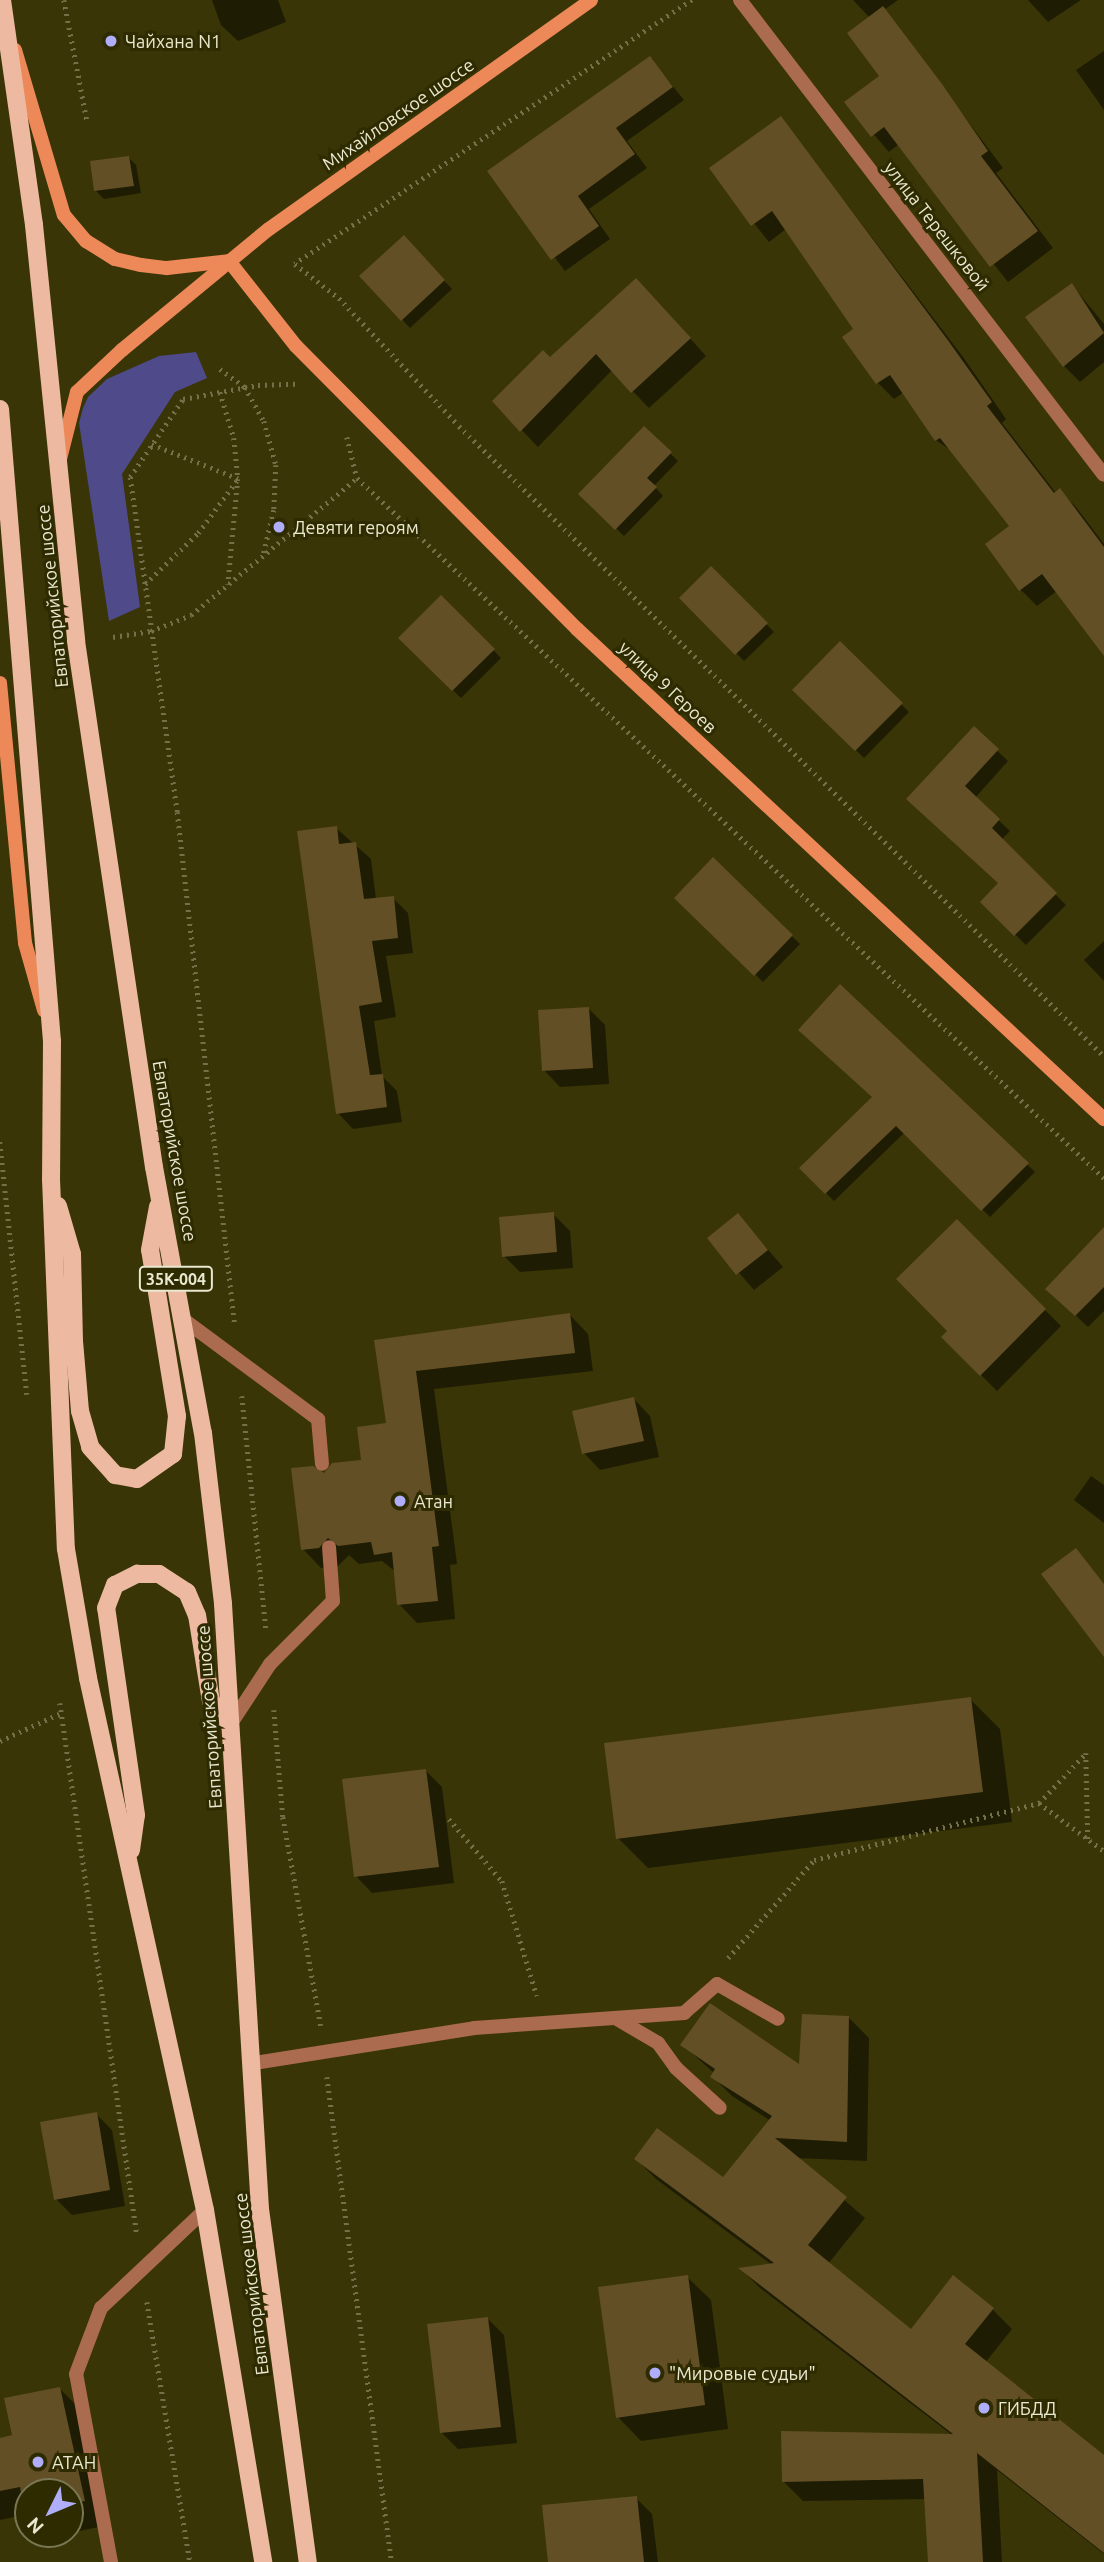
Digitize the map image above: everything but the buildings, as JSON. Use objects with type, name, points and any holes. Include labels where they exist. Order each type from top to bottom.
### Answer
[{"type":"main road","name":"Михайловское шоссе","points":[[59,465],[77,391],[229,261],[591,0]]},
{"type":"main road","points":[[4,8],[64,215],[86,241],[115,259],[141,265],[229,261]]},
{"type":"main road","name":"Евпаторийское шоссе","points":[[4,8],[34,225],[76,641],[160,1195],[184,1320],[211,1499],[254,2063],[260,2209],[308,2562]]},
{"type":"main road","name":"улица 9 Героев","points":[[229,261],[296,346],[577,629],[1104,1119]]},
{"type":"main road","name":"Евпаторийское шоссе","points":[[0,409],[23,647],[52,1041],[51,1179],[66,1549],[88,1678],[205,2210],[263,2562]]},
{"type":"main road","points":[[0,683],[25,943],[52,1041]]},
{"type":"main road","points":[[51,1179],[72,1254],[80,1411],[90,1447],[115,1475],[137,1479],[173,1454],[177,1416],[150,1250],[160,1195]]},
{"type":"main road","points":[[129,1861],[136,1815],[106,1608],[116,1585],[137,1574],[159,1574],[187,1592],[197,1615],[211,1701],[230,1725]]},
{"type":"street","name":"улица Терешковой","points":[[740,0],[1104,475]]},
{"type":"street","points":[[184,1320],[318,1419],[322,1465]]},
{"type":"street","points":[[230,1725],[270,1664],[333,1601],[329,1547]]},
{"type":"street","points":[[254,2063],[323,2049],[474,2028],[684,2012],[717,1984],[778,2019]]},
{"type":"street","points":[[617,2019],[658,2043],[676,2068],[720,2108]]},
{"type":"street","points":[[111,2562],[76,2374],[101,2308],[141,2267],[205,2210]]},
{"type":"path","points":[[64,0],[87,121]]},
{"type":"path","points":[[692,0],[295,264],[338,298],[459,426],[1104,1056]]},
{"type":"path","points":[[220,369],[245,387],[264,421],[276,464],[274,510],[263,558]]},
{"type":"path","points":[[392,2562],[323,2049],[283,1817],[270,1664],[181,840],[130,477],[183,399],[245,387],[334,384],[357,478],[1104,1178]]},
{"type":"path","points":[[220,392],[234,438],[238,479],[227,586]]},
{"type":"path","points":[[150,444],[238,479]]},
{"type":"path","points":[[113,636],[151,631],[191,615],[357,478]]},
{"type":"path","points":[[144,584],[198,533],[238,479]]},
{"type":"path","points":[[0,1142],[29,1407]]},
{"type":"path","points":[[60,1699],[141,2267],[190,2562]]},
{"type":"path","points":[[0,1741],[61,1713]]},
{"type":"path","points":[[726,1960],[814,1860],[1039,1803],[1086,1752],[1088,1839]]},
{"type":"path","points":[[1039,1803],[1104,1851]]},
{"type":"path","points":[[449,1819],[502,1881],[538,2000]]},
{"type":"shaded area","points":[[196,352],[207,378],[175,392],[122,474],[140,607],[109,621],[79,423],[83,408],[88,397],[107,379],[159,356]]},
{"type":"place","name":"Чайхана N1","points":[[111,41]]},
{"type":"place","name":"Девяти героям","points":[[279,527]]},
{"type":"place","name":"Атан","points":[[400,1501]]},
{"type":"place","name":"\"Мировые судьи\"","points":[[655,2373]]},
{"type":"place","name":"ГИБДД","points":[[984,2408]]},
{"type":"place","name":"АТАН","points":[[38,2462]]}]
